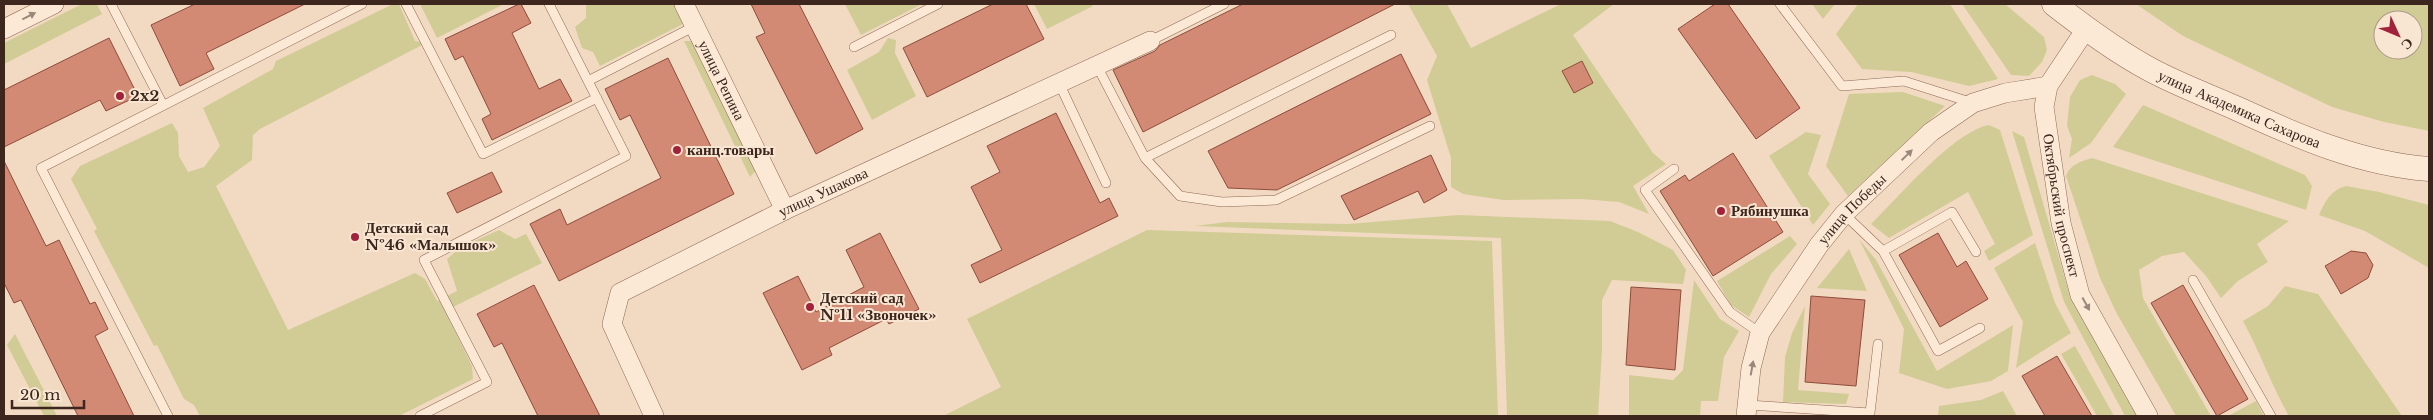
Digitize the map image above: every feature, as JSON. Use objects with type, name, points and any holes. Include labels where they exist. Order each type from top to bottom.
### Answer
[{"type":"street","points":[[4,29],[54,4]]},
{"type":"street","name":"улица Репина","points":[[684,4],[785,210]]},
{"type":"street","points":[[2054,4],[2086,29]]},
{"type":"street","name":"Октябрьский проспект","points":[[2086,29],[2048,86],[2044,107],[2061,223],[2080,295],[2148,416]]},
{"type":"street","name":"улица Академика Сахарова","points":[[2086,29],[2151,70],[2281,129],[2336,150],[2400,167],[2429,170]]},
{"type":"street","name":"улица Ушакова","points":[[654,416],[612,324],[620,293],[785,210],[1150,42]]},
{"type":"street","name":"улица Победы","points":[[1747,410],[1751,368],[1760,333],[1819,245],[1844,214],[1931,132],[1973,103],[2005,93],[2048,86]]},
{"type":"street","name":"улица Академика Сахарова","points":[[2400,167],[2429,183]]},
{"type":"lane","points":[[111,4],[163,105]]},
{"type":"lane","points":[[168,416],[41,168],[362,4]]},
{"type":"lane","points":[[406,4],[483,154],[597,98]]},
{"type":"lane","points":[[420,416],[434,413],[486,382],[424,260],[626,156],[549,4]]},
{"type":"lane","points":[[854,46],[938,4]]},
{"type":"lane","points":[[1150,42],[1224,4]]},
{"type":"lane","points":[[1780,4],[1842,86],[1904,81],[1973,103]]},
{"type":"lane","points":[[588,81],[694,26]]},
{"type":"lane","points":[[1145,158],[1391,35]]},
{"type":"lane","points":[[1097,66],[1145,158],[1180,196],[1222,202],[1276,200],[1430,126]]},
{"type":"lane","points":[[1059,83],[1106,183]]},
{"type":"lane","points":[[1674,169],[1645,190],[1730,312],[1760,333]]},
{"type":"lane","points":[[1883,251],[1952,212],[1976,252]]},
{"type":"lane","points":[[1844,214],[1883,251],[1938,352],[1980,328]]},
{"type":"lane","points":[[2193,280],[2271,416]]},
{"type":"lane","points":[[1747,410],[1870,415],[1878,344]]},
{"type":"shaded area","points":[[82,4],[97,4],[102,14],[4,64],[4,43]]},
{"type":"shaded area","points":[[393,4],[399,4],[415,41],[426,43],[260,129],[253,135],[252,160],[216,186],[288,330],[415,273],[425,279],[437,301],[457,291],[447,259],[461,247],[499,230],[515,239],[526,234],[542,263],[445,311],[472,366],[473,379],[399,416],[200,416],[194,405],[184,399],[157,345],[154,346],[94,231],[97,229],[71,179],[80,166],[172,123],[178,133],[179,156],[188,172],[204,167],[220,146],[203,108],[273,69],[276,61]]},
{"type":"shaded area","points":[[420,4],[504,4],[437,38]]},
{"type":"shaded area","points":[[586,4],[675,4],[685,23],[600,66],[593,52],[582,48],[575,27],[586,18]]},
{"type":"shaded area","points":[[845,4],[922,4],[861,35]]},
{"type":"shaded area","points":[[1034,4],[1092,4],[1093,6],[1047,29]]},
{"type":"shaded area","points":[[1408,4],[1447,4],[1471,48],[1561,4],[1614,4],[1573,35],[1653,153],[1666,164],[1633,186],[1649,214],[1619,202],[1581,199],[1503,200],[1463,194],[1451,187],[1451,158],[1427,80],[1437,56]]},
{"type":"shaded area","points":[[1812,4],[1835,4],[1823,19]]},
{"type":"shaded area","points":[[1858,4],[1950,4],[1998,79],[1969,86],[1911,72],[1862,69],[1836,34]]},
{"type":"shaded area","points":[[1962,4],[2005,4],[2044,37],[2047,50],[2042,62],[2029,76],[2011,75]]},
{"type":"shaded area","points":[[2136,4],[2429,4],[2429,131],[2384,122],[2332,107],[2183,36]]},
{"type":"shaded area","points":[[888,38],[896,40],[895,53],[916,96],[872,120],[847,70],[879,52]]},
{"type":"shaded area","points":[[684,41],[693,41],[758,168],[750,177]]},
{"type":"shaded area","points":[[2092,75],[2115,84],[2126,94],[2091,143],[2069,158],[2072,139],[2067,126],[2070,97],[2080,80]]},
{"type":"shaded area","points":[[1903,92],[1945,106],[1848,196],[1826,166],[1849,94]]},
{"type":"shaded area","points":[[2143,105],[2305,175],[2312,186],[2306,210],[2113,147]]},
{"type":"shaded area","points":[[1989,125],[2000,130],[2033,235],[1989,261],[1984,251],[1995,244],[1968,192],[1889,238],[1871,224],[1943,152],[1975,130]]},
{"type":"shaded area","points":[[2012,131],[2024,137],[2070,296],[2137,416],[2125,416],[2064,302]]},
{"type":"shaded area","points":[[1806,132],[1821,135],[1808,174],[1830,204],[1813,225],[1769,156]]},
{"type":"shaded area","points":[[2092,158],[2289,221],[2257,244],[2268,262],[2238,281],[2221,298],[2206,276],[2184,252],[2162,256],[2139,270],[2143,298],[2211,416],[2176,416],[2117,314],[2100,278],[2066,176],[2073,166]]},
{"type":"shaded area","points":[[2346,186],[2379,192],[2429,205],[2429,268],[2365,231],[2319,215],[2329,197],[2336,190]]},
{"type":"shaded area","points":[[1458,215],[1610,221],[1638,232],[1673,250],[1686,270],[1683,284],[1612,280],[1602,300],[1602,350],[1598,416],[1507,416],[1501,238],[1195,226],[1227,222],[1348,224]]},
{"type":"shaded area","points":[[1147,230],[1492,241],[1498,416],[943,416],[1001,387],[967,319]]},
{"type":"shaded area","points":[[1790,236],[1797,244],[1771,274],[1749,317],[1731,305],[1717,281]]},
{"type":"shaded area","points":[[1859,239],[1876,260],[1937,371],[2013,325],[2008,371],[1991,381],[1947,389],[1899,373],[1904,329]]},
{"type":"shaded area","points":[[2035,243],[2055,303],[2071,333],[2016,368],[2023,322],[1994,268]]},
{"type":"shaded area","points":[[1849,249],[1867,291],[1817,288]]},
{"type":"shaded area","points":[[1694,280],[1720,319],[1739,331],[1724,357],[1718,401],[1701,401],[1700,416],[1629,416],[1629,375],[1673,380],[1683,370]]},
{"type":"shaded area","points":[[2285,286],[2318,294],[2402,416],[2289,416],[2243,321],[2268,306]]},
{"type":"shaded area","points":[[1805,306],[1798,390],[1849,394],[1846,404],[1783,402],[1785,357],[1792,333]]},
{"type":"shaded area","points":[[15,334],[57,416],[44,416],[7,345]]},
{"type":"shaded area","points":[[2075,346],[2114,416],[2097,416],[2061,354]]},
{"type":"shaded area","points":[[2003,391],[2017,416],[1938,416],[1939,406],[1981,400]]},
{"type":"shaded area","points":[[2256,401],[2264,416],[2228,416]]},
{"type":"building","points":[[195,4],[305,4],[206,53],[214,69],[180,86],[151,25]]},
{"type":"building","points":[[521,4],[531,23],[512,33],[539,89],[560,79],[572,101],[492,140],[482,119],[491,114],[463,56],[455,60],[445,39]]},
{"type":"building","points":[[751,4],[799,4],[863,129],[816,154],[756,37],[765,33]]},
{"type":"building","points":[[993,4],[1026,4],[1044,39],[927,97],[903,48]]},
{"type":"building","points":[[1243,4],[1395,4],[1143,132],[1113,70],[1155,51],[1160,45]]},
{"type":"building","points":[[1715,4],[1728,4],[1800,108],[1756,139],[1678,29]]},
{"type":"building","points":[[109,38],[138,96],[106,111],[100,100],[4,147],[4,90]]},
{"type":"building","points":[[1401,54],[1431,114],[1277,190],[1228,188],[1208,151]]},
{"type":"building","points":[[668,58],[734,194],[559,281],[530,224],[560,209],[567,225],[661,178],[630,115],[620,120],[605,89]]},
{"type":"building","points":[[1582,61],[1593,83],[1574,93],[1562,71]]},
{"type":"building","points":[[1056,113],[1100,203],[1109,198],[1118,216],[980,283],[971,265],[1002,250],[971,187],[1000,172],[987,146]]},
{"type":"building","name":"Рябинушка","points":[[1733,153],[1783,232],[1713,276],[1660,191],[1685,175],[1689,181]]},
{"type":"building","points":[[1431,155],[1447,190],[1424,203],[1418,191],[1354,220],[1341,196]]},
{"type":"building","points":[[4,161],[46,246],[59,240],[90,304],[95,302],[108,329],[95,336],[134,416],[78,416],[21,300],[14,303],[4,283]]},
{"type":"building","points":[[492,172],[502,192],[457,213],[447,193]]},
{"type":"building","points":[[880,233],[919,309],[889,324],[886,319],[829,348],[832,355],[802,370],[763,293],[798,276],[816,312],[864,287],[846,250]]},
{"type":"building","points":[[1938,233],[1957,267],[1966,261],[1988,299],[1940,327],[1899,255]]},
{"type":"building","points":[[2351,251],[2366,253],[2373,265],[2368,278],[2341,294],[2325,266]]},
{"type":"building","points":[[534,285],[600,416],[538,416],[502,343],[494,347],[477,314]]},
{"type":"building","points":[[2183,285],[2248,399],[2217,416],[2151,303]]},
{"type":"building","points":[[1631,287],[1681,290],[1675,370],[1626,365]]},
{"type":"building","points":[[1811,296],[1865,300],[1856,386],[1805,382]]},
{"type":"building","points":[[2057,356],[2092,416],[2045,416],[2022,376]]},
{"type":"place","name":"2x2","points":[[120,96]]},
{"type":"place","name":"канц.товары","points":[[677,150]]},
{"type":"place","name":"Рябинушка","points":[[1721,211]]},
{"type":"place","name":"Детский сад №46 «Малышок»","points":[[355,237]]},
{"type":"place","name":"Детский сад №11 «Звоночек»","points":[[810,307]]}]
